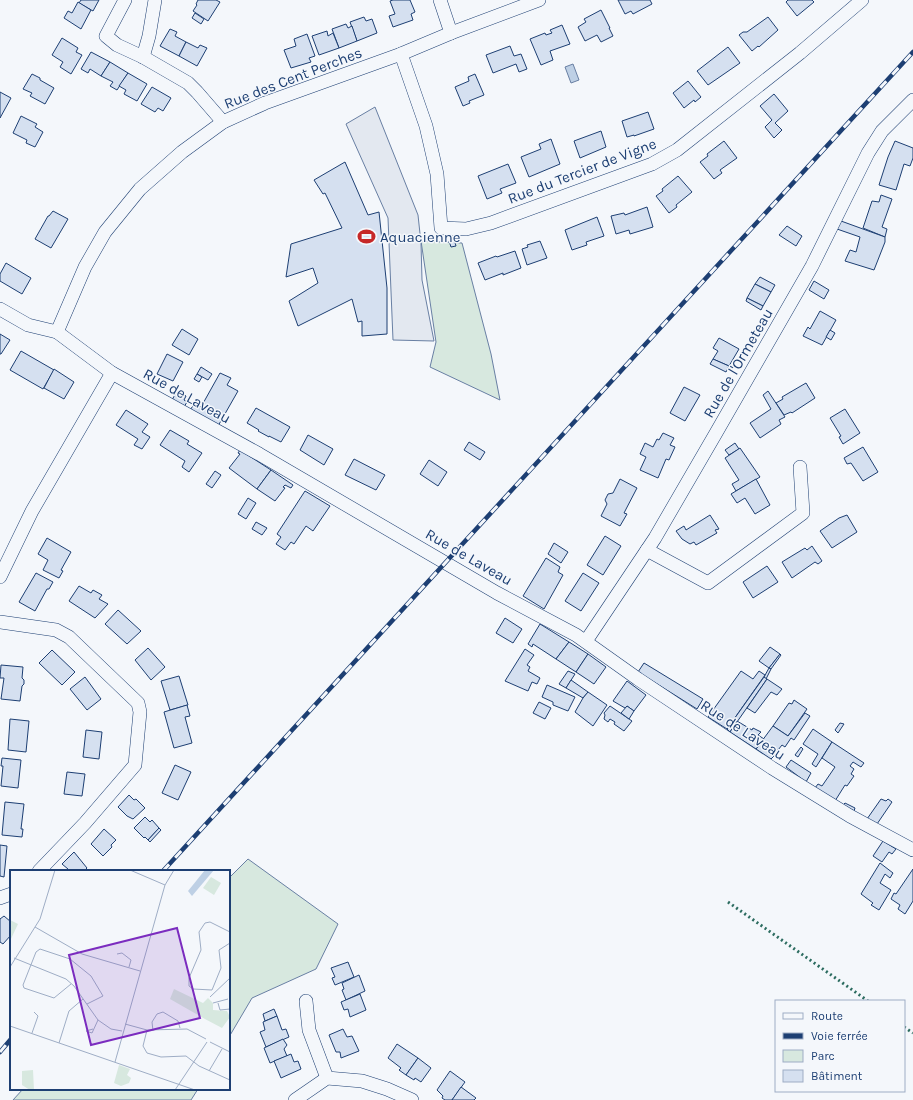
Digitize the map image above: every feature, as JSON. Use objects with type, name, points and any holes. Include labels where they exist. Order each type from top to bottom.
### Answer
[{"type":"street","points":[[125,0],[106,36],[117,45],[144,57],[188,83],[223,122]]},
{"type":"street","points":[[144,57],[155,0]]},
{"type":"street","points":[[440,0],[451,33]]},
{"type":"street","name":"Rue des Cent Perches","points":[[57,332],[85,268],[105,232],[140,189],[182,152],[223,122],[265,103],[401,54],[451,33],[539,0]]},
{"type":"street","name":"Rue du Tercier de Vigne","points":[[401,54],[426,126],[437,174],[441,228],[466,228],[491,223],[526,211],[652,164],[671,154],[800,53],[862,0]]},
{"type":"street","name":"Rue de l'Ormeteau","points":[[586,641],[647,550],[716,433],[812,266],[868,153],[882,131],[913,100]]},
{"type":"street","name":"Rue de Laveau","points":[[0,309],[28,325],[57,332],[112,374],[259,454],[497,593],[576,635],[638,679],[772,768],[850,816],[913,850]]},
{"type":"street","points":[[0,573],[32,511],[112,374]]},
{"type":"street","points":[[647,550],[708,583],[803,513],[800,467]]},
{"type":"street","points":[[0,622],[56,630],[69,637],[138,703],[140,712],[135,765],[85,823],[40,870]]},
{"type":"street","points":[[0,898],[10,894]]},
{"type":"street","points":[[306,1000],[309,1030],[327,1078]]},
{"type":"street","points":[[294,1100],[327,1078],[362,1081],[387,1089],[412,1100]]},
{"type":"green space","points":[[421,241],[462,243],[491,354],[500,400],[430,367],[436,342]]},
{"type":"green space","points":[[248,859],[338,924],[316,969],[252,998],[230,1035],[230,877]]},
{"type":"green space","points":[[22,1090],[197,1090],[191,1100],[13,1100]]},
{"type":"shaded area","points":[[375,107],[418,215],[421,243],[422,280],[434,341],[393,340],[388,218],[346,124]]},
{"type":"water","points":[[573,64],[579,80],[571,83],[565,67]]},
{"type":"building","points":[[81,0],[99,0],[93,11],[79,3]]},
{"type":"building","points":[[198,0],[216,0],[220,2],[208,21],[193,11]]},
{"type":"building","points":[[410,0],[415,12],[411,14],[413,20],[393,27],[389,16],[395,14],[390,1]]},
{"type":"building","points":[[618,0],[650,0],[652,4],[633,14],[631,11],[625,14]]},
{"type":"building","points":[[788,0],[812,0],[814,2],[797,16],[786,2]]},
{"type":"building","points":[[78,2],[91,10],[81,29],[64,18],[68,11],[72,13]]},
{"type":"building","points":[[601,10],[613,36],[601,42],[597,35],[585,41],[578,27],[586,22],[584,19]]},
{"type":"building","points":[[195,13],[204,19],[201,24],[192,18]]},
{"type":"building","points":[[364,17],[366,21],[372,19],[377,33],[357,41],[350,22]]},
{"type":"building","points":[[768,17],[778,30],[759,47],[758,46],[752,51],[739,35],[743,32],[747,32]]},
{"type":"building","points":[[346,24],[348,28],[352,26],[357,41],[339,48],[332,29]]},
{"type":"building","points":[[562,25],[570,44],[550,51],[553,60],[541,65],[530,39],[545,33],[546,35],[552,33],[550,30]]},
{"type":"building","points":[[170,29],[177,32],[175,36],[186,42],[179,56],[160,46]]},
{"type":"building","points":[[327,31],[328,36],[333,33],[339,48],[319,55],[312,36]]},
{"type":"building","points":[[307,34],[315,56],[309,58],[311,62],[291,68],[284,50],[296,46],[294,39]]},
{"type":"building","points":[[62,38],[78,48],[76,52],[82,55],[71,74],[60,67],[63,62],[52,55]]},
{"type":"building","points":[[186,42],[198,48],[200,45],[207,48],[197,66],[179,56]]},
{"type":"building","points":[[510,46],[514,56],[521,54],[527,69],[519,72],[516,64],[493,73],[486,55]]},
{"type":"building","points":[[728,47],[740,63],[708,85],[697,71]]},
{"type":"building","points":[[91,52],[110,62],[101,76],[90,69],[88,73],[81,69]]},
{"type":"building","points":[[110,62],[128,73],[117,90],[110,86],[113,82],[101,76]]},
{"type":"building","points":[[128,73],[147,84],[137,101],[124,94],[126,90],[119,86]]},
{"type":"building","points":[[32,74],[54,88],[45,104],[30,96],[32,93],[23,89]]},
{"type":"building","points":[[475,74],[484,95],[469,101],[470,103],[463,106],[455,87],[469,81],[468,77]]},
{"type":"building","points":[[688,81],[701,97],[695,102],[694,100],[684,108],[673,93]]},
{"type":"building","points":[[152,87],[171,98],[163,111],[158,108],[155,112],[141,104]]},
{"type":"building","points":[[0,92],[11,98],[0,118]]},
{"type":"building","points":[[774,94],[788,111],[775,123],[782,130],[774,138],[765,127],[772,120],[760,106]]},
{"type":"building","points":[[648,112],[654,129],[627,137],[622,121]]},
{"type":"building","points":[[21,116],[37,124],[35,127],[43,132],[35,147],[26,143],[27,140],[13,133]]},
{"type":"building","points":[[601,131],[606,147],[580,158],[574,141]]},
{"type":"building","points":[[551,139],[560,164],[529,177],[521,157],[541,149],[539,144]]},
{"type":"building","points":[[724,141],[737,158],[720,170],[722,173],[714,179],[700,162],[708,156],[707,154]]},
{"type":"building","points":[[895,141],[913,148],[913,158],[910,166],[904,164],[896,190],[879,185]]},
{"type":"building","points":[[345,162],[368,215],[379,212],[387,288],[387,334],[362,336],[362,321],[358,322],[352,299],[298,326],[289,301],[318,283],[313,268],[286,277],[291,244],[342,228],[325,193],[323,194],[314,180]]},
{"type":"building","points":[[508,164],[516,183],[500,189],[502,193],[487,199],[478,176]]},
{"type":"building","points":[[678,176],[692,192],[669,213],[656,196]]},
{"type":"building","points":[[881,195],[892,199],[882,227],[887,229],[885,237],[863,228],[872,201],[879,202]]},
{"type":"building","points":[[647,207],[653,227],[630,234],[629,230],[616,234],[611,216],[624,213],[625,215]]},
{"type":"building","points":[[53,211],[68,219],[51,248],[35,239],[48,216]]},
{"type":"building","points":[[597,217],[604,236],[586,242],[587,245],[572,250],[565,230]]},
{"type":"building","points":[[841,221],[885,237],[885,242],[874,270],[845,261],[850,250],[856,252],[860,237],[837,229]]},
{"type":"building","points":[[787,226],[802,236],[796,246],[779,235]]},
{"type":"building","points":[[454,239],[456,246],[451,247],[449,241]]},
{"type":"building","points":[[540,241],[547,258],[527,265],[522,249],[528,247],[527,245]]},
{"type":"building","points":[[515,251],[521,268],[485,280],[478,263]]},
{"type":"building","points":[[6,263],[31,278],[22,294],[0,281],[0,274]]},
{"type":"building","points":[[760,277],[775,285],[771,292],[755,284]]},
{"type":"building","points":[[814,281],[829,290],[824,299],[809,290]]},
{"type":"building","points":[[755,284],[771,292],[763,306],[747,298]]},
{"type":"building","points":[[747,298],[763,306],[761,310],[746,301]]},
{"type":"building","points":[[820,311],[836,320],[822,345],[803,336],[808,327],[810,329]]},
{"type":"building","points":[[182,329],[198,339],[189,355],[172,345]]},
{"type":"building","points":[[830,330],[835,333],[831,340],[826,337]]},
{"type":"building","points":[[0,334],[10,340],[1,354],[0,354]]},
{"type":"building","points":[[719,338],[739,349],[729,366],[713,359],[718,351],[713,348]]},
{"type":"building","points":[[21,351],[54,370],[43,389],[10,370]]},
{"type":"building","points":[[167,354],[183,362],[173,381],[157,374]]},
{"type":"building","points":[[713,359],[729,366],[726,372],[710,364]]},
{"type":"building","points":[[201,367],[212,374],[208,380],[197,374]]},
{"type":"building","points":[[54,369],[74,382],[64,399],[44,388]]},
{"type":"building","points":[[220,373],[231,378],[227,385],[238,391],[218,426],[190,410],[195,403],[201,407]]},
{"type":"building","points":[[197,374],[202,377],[199,382],[194,379]]},
{"type":"building","points":[[806,383],[815,398],[792,413],[791,412],[784,415],[776,403],[783,399],[782,397]]},
{"type":"building","points":[[684,387],[700,395],[685,421],[670,413]]},
{"type":"building","points":[[177,391],[186,396],[184,400],[187,402],[184,407],[172,400]]},
{"type":"building","points":[[768,391],[785,417],[779,420],[781,424],[760,438],[750,423],[771,409],[763,395]]},
{"type":"building","points":[[256,408],[290,427],[281,442],[258,431],[259,430],[247,423]]},
{"type":"building","points":[[845,409],[860,433],[843,444],[839,437],[841,436],[830,418]]},
{"type":"building","points":[[126,410],[148,424],[142,432],[150,437],[142,449],[134,445],[138,439],[116,425]]},
{"type":"building","points":[[170,430],[189,441],[187,444],[202,453],[189,472],[182,467],[185,461],[160,445]]},
{"type":"building","points":[[663,433],[674,438],[670,445],[675,447],[669,460],[666,459],[658,478],[640,470],[646,457],[640,454],[645,443],[653,447],[657,439],[659,440]]},
{"type":"building","points":[[308,435],[333,449],[324,465],[300,450]]},
{"type":"building","points":[[469,442],[485,452],[480,460],[464,450]]},
{"type":"building","points":[[735,443],[739,449],[729,455],[725,450]]},
{"type":"building","points":[[863,447],[878,472],[863,481],[851,463],[847,464],[844,458]]},
{"type":"building","points":[[740,448],[760,477],[736,491],[732,484],[739,480],[725,458]]},
{"type":"building","points":[[240,450],[271,470],[257,489],[229,468],[240,454],[238,453]]},
{"type":"building","points":[[354,459],[385,475],[376,490],[345,475]]},
{"type":"building","points":[[429,460],[447,472],[438,486],[420,474]]},
{"type":"building","points":[[271,470],[293,485],[291,488],[285,485],[283,487],[285,488],[275,501],[257,489]]},
{"type":"building","points":[[215,471],[221,475],[212,488],[206,484]]},
{"type":"building","points":[[620,479],[637,488],[624,513],[627,514],[620,526],[601,516],[607,504],[605,500],[608,494],[613,493]]},
{"type":"building","points":[[756,479],[770,505],[755,514],[745,498],[737,503],[731,494]]},
{"type":"building","points":[[305,491],[330,506],[313,531],[306,526],[294,544],[291,542],[285,550],[276,544],[281,537],[277,534]]},
{"type":"building","points":[[248,498],[256,503],[246,519],[238,514]]},
{"type":"building","points":[[710,515],[719,529],[715,530],[717,533],[696,545],[694,542],[690,544],[682,539],[676,531],[684,526],[686,530]]},
{"type":"building","points":[[847,515],[857,532],[832,548],[820,531],[839,518]]},
{"type":"building","points":[[256,522],[267,528],[262,535],[252,529]]},
{"type":"building","points":[[605,536],[621,546],[603,575],[587,565]]},
{"type":"building","points":[[47,538],[71,552],[61,570],[63,571],[59,578],[43,570],[48,560],[38,554]]},
{"type":"building","points":[[554,543],[568,552],[561,563],[548,554]]},
{"type":"building","points":[[812,546],[822,561],[818,564],[815,562],[792,578],[782,562],[805,548],[807,550]]},
{"type":"building","points":[[546,558],[560,567],[558,572],[563,575],[544,609],[523,596]]},
{"type":"building","points":[[767,566],[778,582],[753,598],[743,582]]},
{"type":"building","points":[[36,573],[53,582],[49,589],[47,589],[35,611],[19,602]]},
{"type":"building","points":[[583,573],[599,583],[581,611],[565,601]]},
{"type":"building","points":[[79,586],[91,593],[93,590],[102,595],[99,599],[108,604],[95,618],[69,601]]},
{"type":"building","points":[[118,610],[141,631],[127,644],[105,624]]},
{"type":"building","points":[[505,618],[522,629],[513,643],[496,633]]},
{"type":"building","points":[[540,624],[569,642],[556,659],[533,644],[532,647],[528,644]]},
{"type":"building","points":[[569,642],[588,654],[576,672],[556,659]]},
{"type":"building","points":[[770,647],[780,654],[769,668],[759,661]]},
{"type":"building","points":[[148,648],[165,667],[151,680],[135,660]]},
{"type":"building","points":[[525,649],[534,655],[527,665],[530,667],[528,671],[540,678],[537,684],[532,682],[528,691],[505,681]]},
{"type":"building","points":[[52,650],[75,672],[62,685],[39,663]]},
{"type":"building","points":[[588,654],[606,667],[594,684],[576,672]]},
{"type":"building","points":[[780,654],[781,655],[771,669],[769,668]]},
{"type":"building","points":[[644,663],[703,699],[697,709],[638,672]]},
{"type":"building","points":[[1,665],[23,667],[22,678],[24,680],[24,684],[22,686],[20,701],[1,699],[4,678],[0,678]]},
{"type":"building","points":[[769,668],[771,669],[766,679],[764,677]]},
{"type":"building","points":[[568,671],[575,674],[566,688],[559,684]]},
{"type":"building","points":[[741,671],[753,679],[759,671],[765,675],[727,729],[708,717]]},
{"type":"building","points":[[179,676],[188,705],[170,710],[161,681]]},
{"type":"building","points":[[85,677],[101,699],[87,710],[70,689]]},
{"type":"building","points":[[764,677],[767,679],[730,732],[727,729]]},
{"type":"building","points":[[767,679],[782,689],[777,695],[771,692],[755,713],[747,708]]},
{"type":"building","points":[[571,680],[588,692],[583,698],[566,688]]},
{"type":"building","points":[[627,681],[646,695],[634,711],[627,706],[625,708],[613,701]]},
{"type":"building","points":[[547,685],[575,697],[568,711],[553,705],[553,702],[542,697]]},
{"type":"building","points":[[588,692],[607,705],[593,726],[575,712]]},
{"type":"building","points":[[794,700],[807,709],[788,736],[773,726],[789,703],[792,704]]},
{"type":"building","points":[[539,702],[551,708],[545,719],[533,713]]},
{"type":"building","points":[[187,705],[190,716],[185,717],[192,743],[174,748],[164,712]]},
{"type":"building","points":[[610,706],[632,721],[624,731],[610,719],[608,722],[604,719],[604,713]]},
{"type":"building","points":[[627,706],[634,711],[629,719],[621,713]]},
{"type":"building","points":[[805,713],[810,716],[794,740],[791,738],[785,747],[782,745],[778,750],[774,748],[771,754],[774,756],[771,759],[756,749],[773,726],[788,736]]},
{"type":"building","points":[[10,719],[29,721],[26,752],[8,750]]},
{"type":"building","points":[[737,721],[752,730],[753,728],[761,732],[758,735],[764,739],[756,749],[730,732]]},
{"type":"building","points":[[840,723],[844,724],[838,733],[835,730]]},
{"type":"building","points":[[813,729],[832,742],[816,767],[812,764],[818,754],[803,744]]},
{"type":"building","points":[[86,730],[102,732],[99,759],[83,757]]},
{"type":"building","points":[[832,742],[864,763],[861,767],[853,762],[850,766],[854,769],[851,774],[854,776],[847,786],[845,785],[835,801],[815,788],[818,784],[822,786],[835,767],[822,758]]},
{"type":"building","points":[[801,747],[803,749],[798,757],[795,755]]},
{"type":"building","points":[[774,748],[778,750],[774,756],[771,754]]},
{"type":"building","points":[[2,758],[21,760],[18,788],[1,786],[3,766],[1,766]]},
{"type":"building","points":[[791,760],[811,773],[806,782],[786,767]]},
{"type":"building","points":[[175,765],[191,772],[178,800],[162,793]]},
{"type":"building","points":[[67,772],[85,774],[82,796],[64,794]]},
{"type":"building","points":[[129,795],[134,800],[136,799],[145,808],[133,819],[127,816],[118,807]]},
{"type":"building","points":[[881,799],[886,801],[888,799],[892,802],[877,824],[867,819]]},
{"type":"building","points":[[5,802],[24,804],[21,829],[23,829],[22,837],[2,835]]},
{"type":"building","points":[[845,803],[855,808],[854,811],[843,805]]},
{"type":"building","points":[[145,817],[150,822],[152,820],[159,828],[148,840],[134,828]]},
{"type":"building","points":[[159,828],[161,830],[150,842],[148,840]]},
{"type":"building","points":[[104,829],[116,840],[111,845],[112,847],[103,856],[91,844]]},
{"type":"building","points":[[883,841],[896,849],[892,854],[889,852],[882,862],[873,856]]},
{"type":"building","points":[[0,845],[7,846],[4,877],[0,876]]},
{"type":"building","points":[[74,852],[87,868],[85,870],[68,870],[62,864]]},
{"type":"building","points":[[880,863],[893,873],[890,878],[885,874],[880,883],[891,890],[879,910],[871,905],[873,903],[861,894]]},
{"type":"building","points":[[913,869],[913,901],[905,914],[898,909],[900,905],[891,899]]},
{"type":"building","points":[[4,916],[10,921],[10,936],[3,944],[0,942],[0,919]]},
{"type":"building","points":[[348,962],[354,977],[335,985],[332,978],[335,977],[331,968]]},
{"type":"building","points":[[359,975],[365,991],[346,1000],[342,990],[344,989],[342,983]]},
{"type":"building","points":[[360,994],[366,1010],[350,1017],[348,1009],[344,1010],[341,1002]]},
{"type":"building","points":[[274,1009],[277,1016],[265,1021],[263,1014]]},
{"type":"building","points":[[277,1016],[282,1030],[286,1029],[289,1037],[266,1047],[260,1032],[265,1030],[263,1022]]},
{"type":"building","points":[[343,1029],[347,1037],[352,1036],[359,1051],[341,1058],[340,1052],[336,1052],[329,1035]]},
{"type":"building","points":[[283,1039],[287,1045],[284,1049],[287,1056],[270,1063],[264,1048]]},
{"type":"building","points":[[397,1044],[418,1058],[406,1075],[399,1070],[401,1068],[388,1058]]},
{"type":"building","points":[[291,1054],[294,1062],[298,1061],[301,1069],[281,1078],[274,1061]]},
{"type":"building","points":[[418,1058],[431,1068],[421,1082],[406,1075]]},
{"type":"building","points":[[450,1071],[465,1082],[452,1100],[445,1100],[437,1090]]},
{"type":"building","points":[[461,1087],[476,1098],[474,1100],[452,1100]]},
{"type":"railway","points":[[164,870],[913,52]]},
{"type":"railway","points":[[0,1052],[10,1040]]},
{"type":"hedge","points":[[728,902],[867,1000]]},
{"type":"hedge","points":[[905,1028],[913,1033]]},
{"type":"place","name":"Aquacienne","points":[[367,237]]}]
